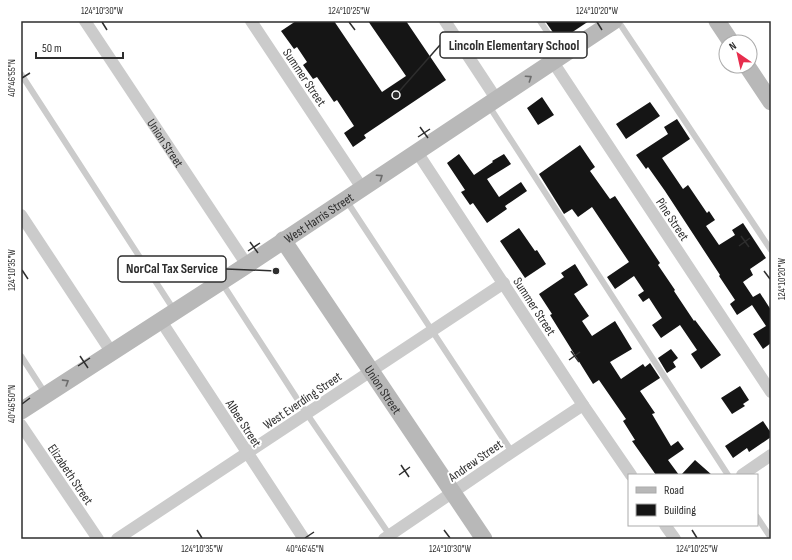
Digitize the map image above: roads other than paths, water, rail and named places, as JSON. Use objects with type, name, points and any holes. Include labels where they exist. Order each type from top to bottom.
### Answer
[{"type":"main road","name":"West Harris Street","points":[[21,411],[247,265],[614,21]]},
{"type":"main road","points":[[717,21],[726,34]]},
{"type":"main road","points":[[752,74],[771,102]]},
{"type":"main road","name":"Union Street","points":[[283,240],[372,370],[484,539]]},
{"type":"street","name":"Union Street","points":[[85,21],[247,265]]},
{"type":"street","name":"Summer Street","points":[[251,21],[362,188]]},
{"type":"street","points":[[445,21],[493,102]]},
{"type":"street","name":"Pine Street","points":[[558,59],[771,392]]},
{"type":"street","name":"Summer Street","points":[[417,152],[583,406],[630,474]]},
{"type":"street","points":[[21,215],[112,353]]},
{"type":"street","name":"West Everding Street","points":[[122,538],[372,370],[504,284]]},
{"type":"street","name":"Albee Street","points":[[161,321],[304,539]]},
{"type":"street","name":"Andrew Street","points":[[388,538],[512,452],[583,406]]},
{"type":"street","name":"Elizabeth Street","points":[[21,425],[98,539]]},
{"type":"street","points":[[743,474],[771,455]]},
{"type":"street","points":[[667,526],[675,539]]},
{"type":"lane","points":[[540,21],[558,59]]},
{"type":"lane","points":[[618,21],[771,250]]},
{"type":"lane","points":[[21,74],[175,312]]},
{"type":"lane","points":[[493,102],[727,474]]},
{"type":"lane","points":[[346,199],[512,452]]},
{"type":"lane","points":[[221,282],[388,538]]},
{"type":"lane","points":[[21,356],[46,394]]},
{"type":"lane","points":[[758,518],[771,538]]},
{"type":"place","name":"Lincoln Elementary School","points":[[396,95]]},
{"type":"place","name":"NorCal Tax Service","points":[[276,271]]}]
